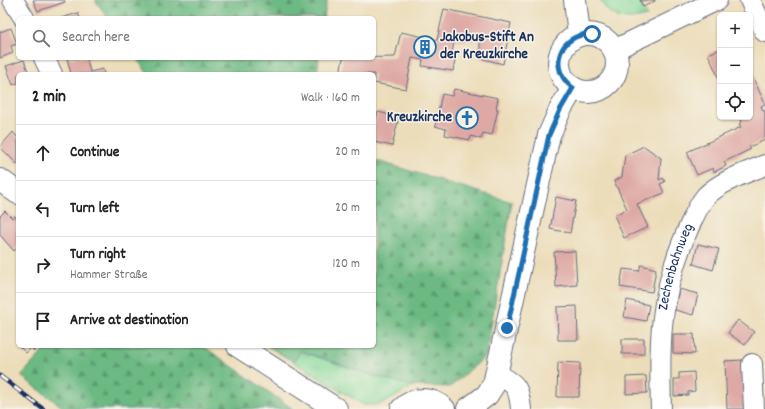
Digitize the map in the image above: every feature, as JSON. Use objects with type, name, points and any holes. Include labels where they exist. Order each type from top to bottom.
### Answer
[{"type":"main road","points":[[575,0],[579,35]]},
{"type":"main road","points":[[592,34],[599,36],[614,50],[617,66],[615,74],[608,84],[597,91],[589,92],[573,88],[563,78],[559,64],[562,50],[572,39],[579,35],[592,34]]},
{"type":"main road","points":[[468,409],[488,395],[494,384],[549,135],[560,110],[573,88]]},
{"type":"main road","points":[[0,180],[16,192]]},
{"type":"main road","points":[[241,348],[336,409]]},
{"type":"main road","points":[[402,409],[412,402],[427,400],[434,402],[444,409]]},
{"type":"street","points":[[13,0],[23,16]]},
{"type":"street","points":[[614,50],[717,0]]},
{"type":"street","points":[[750,0],[765,32]]},
{"type":"street","points":[[45,60],[51,72]]},
{"type":"street","name":"Zechenbahnweg","points":[[661,409],[662,318],[674,264],[695,214],[707,196],[725,183],[765,165]]},
{"type":"street","points":[[752,364],[754,409]]},
{"type":"street","points":[[497,374],[515,385],[520,396],[521,409]]},
{"type":"green space","points":[[95,0],[327,0],[324,16],[107,16]]},
{"type":"green space","points":[[600,0],[639,0],[647,16],[632,19],[619,18],[609,12]]},
{"type":"green space","points":[[138,60],[319,60],[317,72],[146,72]]},
{"type":"green space","points":[[376,161],[512,202],[486,356],[450,387],[413,386],[380,378],[301,351],[294,362],[270,348],[376,348]]},
{"type":"green space","points":[[46,348],[206,348],[293,409],[65,409],[21,376]]},
{"type":"green space","points":[[300,351],[380,378],[413,386],[382,403],[376,405],[362,404],[294,362]]},
{"type":"building","points":[[33,0],[64,0],[65,2],[38,11]]},
{"type":"building","points":[[640,0],[655,0],[655,1],[643,7]]},
{"type":"building","name":"Jakobus-Stift An der Kreuzkirche","points":[[444,9],[511,23],[503,64],[480,58],[480,40],[454,41],[452,54],[456,55],[453,71],[422,66],[423,60],[412,58],[406,89],[376,83],[376,72],[340,72],[343,60],[376,60],[376,57],[395,57],[401,32],[437,40]]},
{"type":"building","points":[[78,13],[79,16],[68,16]]},
{"type":"building","points":[[11,28],[16,44],[11,46],[13,53],[0,58],[0,32]]},
{"type":"building","points":[[717,50],[717,74],[708,54]]},
{"type":"building","points":[[24,60],[28,72],[16,72],[16,84],[13,85],[6,66]]},
{"type":"building","points":[[68,60],[87,60],[90,72],[70,72]]},
{"type":"building","points":[[103,69],[104,72],[90,72]]},
{"type":"building","points":[[753,78],[765,104],[761,106],[763,111],[765,111],[765,140],[749,147],[751,149],[724,162],[726,166],[714,172],[713,168],[697,175],[687,152],[741,127],[739,124],[742,122],[741,120],[753,120]]},
{"type":"building","name":"Kreuzkirche","points":[[454,89],[498,98],[496,109],[498,109],[492,135],[483,133],[481,139],[471,136],[470,140],[445,135],[446,129],[435,126],[442,94],[452,96]]},
{"type":"building","points":[[378,112],[399,117],[392,146],[376,142],[376,120]]},
{"type":"building","points":[[13,132],[16,136],[16,163],[0,147]]},
{"type":"building","points":[[644,146],[661,158],[659,180],[663,178],[665,182],[660,184],[664,193],[637,204],[648,227],[624,238],[614,215],[627,209],[614,181],[622,177],[625,155]]},
{"type":"building","points":[[556,197],[576,201],[570,233],[550,229]]},
{"type":"building","points":[[5,211],[12,218],[15,216],[16,217],[16,249],[14,251],[0,235],[0,216]]},
{"type":"building","points":[[698,244],[719,249],[713,270],[693,264]]},
{"type":"building","points":[[575,251],[577,285],[556,287],[554,252]]},
{"type":"building","points":[[641,265],[656,269],[652,292],[620,287],[623,269],[639,271]]},
{"type":"building","points":[[679,289],[698,294],[693,315],[675,310]]},
{"type":"building","points":[[627,300],[649,305],[646,321],[624,317]]},
{"type":"building","points":[[577,306],[578,340],[558,340],[557,307]]},
{"type":"building","points":[[738,320],[754,332],[745,345],[728,333]]},
{"type":"building","points":[[673,334],[694,334],[695,354],[673,353]]},
{"type":"building","points":[[622,339],[644,339],[644,354],[622,354]]},
{"type":"building","points":[[21,348],[31,348],[26,353]]},
{"type":"building","points":[[742,360],[745,409],[727,409],[725,361]]},
{"type":"building","points":[[558,362],[580,363],[579,397],[557,397]]},
{"type":"building","points":[[694,372],[695,391],[688,392],[688,395],[674,396],[674,379],[679,379],[679,373]]},
{"type":"building","points":[[646,376],[647,393],[626,394],[626,377]]},
{"type":"railway","points":[[0,376],[43,409]]},
{"type":"place","name":"Jakobus-Stift An der Kreuzkirche","points":[[425,47]]},
{"type":"place","name":"Kreuzkirche","points":[[467,118]]},
{"type":"route","points":[[507,328],[549,135],[560,110],[573,88],[567,84],[560,71],[560,56],[566,44],[572,39],[579,35],[592,34]]}]
